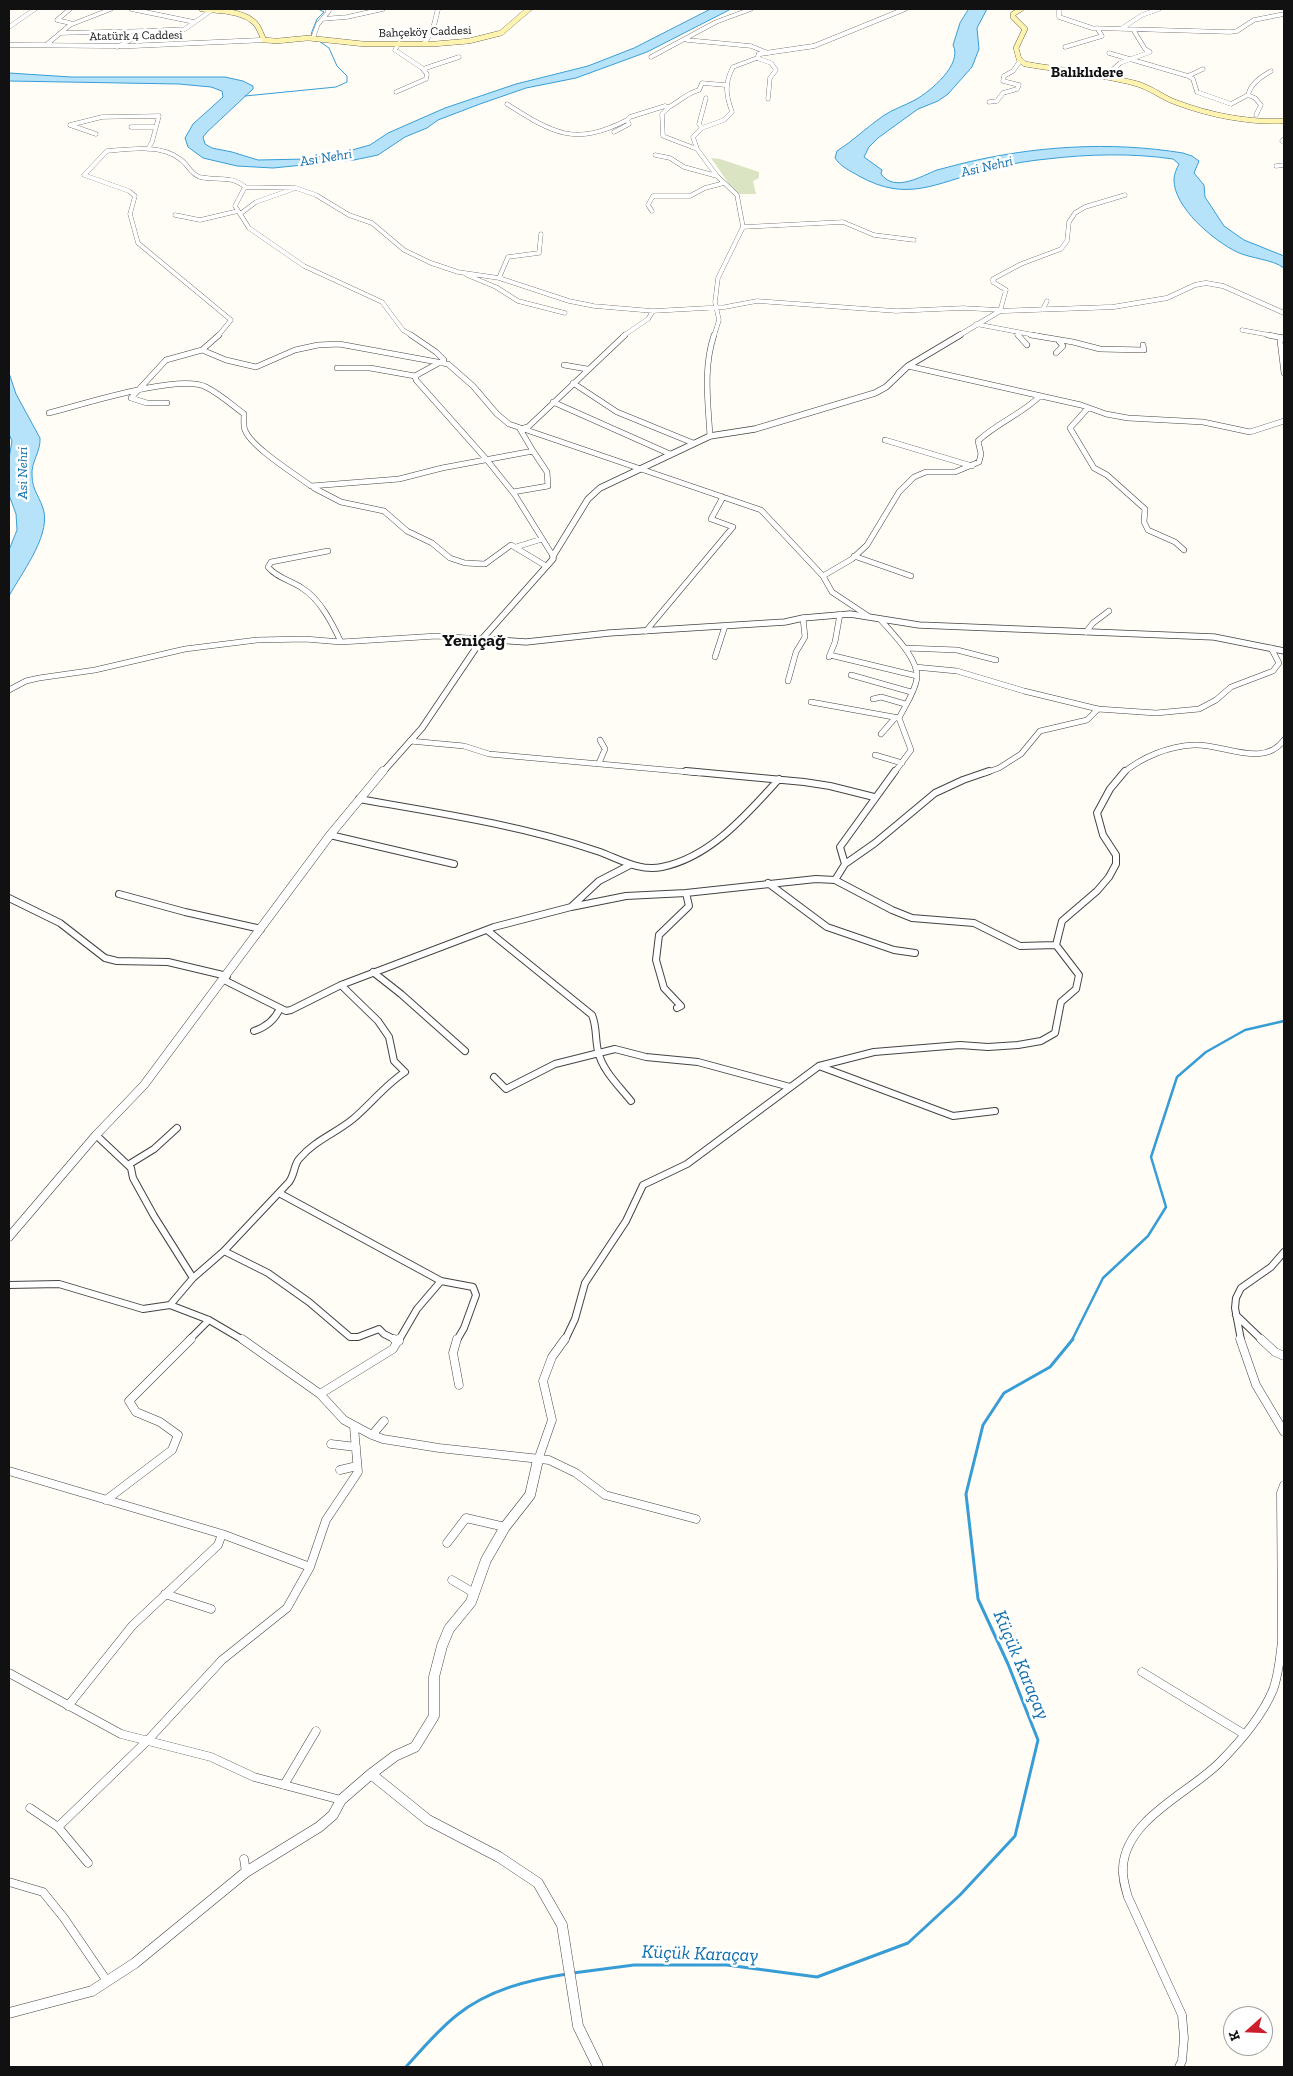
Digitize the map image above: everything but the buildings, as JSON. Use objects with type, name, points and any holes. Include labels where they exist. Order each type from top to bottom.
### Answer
[{"type":"main road","points":[[202,9],[230,13],[251,20],[257,25],[264,40]]},
{"type":"main road","name":"Bahçeköy Caddesi","points":[[264,40],[313,36],[354,43],[424,44],[470,41],[495,36],[529,9]]},
{"type":"main road","points":[[1021,9],[1013,16],[1025,29],[1016,48],[1020,61],[1032,66],[1105,77],[1146,87],[1169,100],[1208,112],[1264,122],[1284,121]]},
{"type":"street","points":[[9,27],[35,9]]},
{"type":"street","points":[[70,9],[57,20],[70,23],[70,25]]},
{"type":"street","points":[[46,45],[70,25],[111,9]]},
{"type":"street","points":[[132,9],[194,22]]},
{"type":"street","points":[[313,36],[322,19],[329,11],[327,9]]},
{"type":"street","points":[[322,19],[347,17],[382,9]]},
{"type":"street","points":[[424,44],[433,29],[438,9]]},
{"type":"street","points":[[651,57],[687,40],[697,32],[720,20],[751,9]]},
{"type":"street","points":[[710,436],[707,383],[708,354],[719,320],[715,302],[718,278],[743,227],[737,195],[717,176],[697,149],[693,137],[702,128],[724,120],[732,112],[726,94],[725,81],[733,67],[768,53],[814,46],[905,9]]},
{"type":"street","points":[[1059,9],[1059,17],[1089,28],[1134,31],[1230,32],[1237,31],[1254,20],[1284,14]]},
{"type":"street","points":[[1121,29],[1142,15],[1159,9]]},
{"type":"street","points":[[60,33],[185,29],[212,10]]},
{"type":"street","points":[[1065,47],[1102,36],[1097,28]]},
{"type":"street","points":[[117,46],[147,31]]},
{"type":"street","points":[[1105,77],[1116,66],[1150,52],[1144,49],[1134,31]]},
{"type":"street","name":"Atatürk 4 Caddesi","points":[[9,45],[195,45],[264,40]]},
{"type":"street","points":[[687,40],[751,46],[768,53]]},
{"type":"street","points":[[396,92],[426,79],[427,74],[423,69],[395,50],[399,44]]},
{"type":"street","points":[[1109,53],[1132,58],[1188,76],[1193,79],[1197,92],[1231,104],[1248,95],[1252,86],[1271,71]]},
{"type":"street","points":[[758,56],[771,63],[776,70],[770,78],[768,99]]},
{"type":"street","points":[[423,69],[459,57]]},
{"type":"street","points":[[989,102],[998,101],[1003,93],[1017,89],[1019,85],[1003,81],[1004,76],[1013,71],[1020,61]]},
{"type":"street","points":[[1188,76],[1202,69]]},
{"type":"street","points":[[697,149],[663,136],[662,114],[688,93],[699,90],[702,83],[725,85]]},
{"type":"street","points":[[1248,95],[1255,98],[1261,105],[1256,115]]},
{"type":"street","points":[[702,128],[699,124],[706,98]]},
{"type":"street","points":[[508,104],[560,134],[592,134],[616,126],[658,106],[669,107]]},
{"type":"street","points":[[96,134],[70,125],[78,121],[98,118],[159,116],[154,127],[153,143],[148,149]]},
{"type":"street","points":[[614,132],[629,124],[627,120]]},
{"type":"street","points":[[131,127],[154,127]]},
{"type":"street","points":[[167,403],[147,403],[131,400],[137,390],[166,360],[202,350],[223,332],[232,320],[138,242],[130,214],[135,196],[129,191],[84,175],[107,151],[148,149],[173,155],[184,162],[192,173],[198,176],[242,182],[245,187]]},
{"type":"street","points":[[655,155],[670,158],[684,167],[717,176]]},
{"type":"street","points":[[1276,166],[1284,166]]},
{"type":"street","points":[[652,210],[648,205],[652,196],[690,196],[705,188],[724,183]]},
{"type":"street","points":[[245,187],[296,188],[316,194],[349,215],[372,223],[388,238],[414,256],[496,287],[518,301],[565,313]]},
{"type":"street","points":[[245,187],[236,201],[239,213],[250,228],[304,266],[382,302],[403,330],[436,352],[444,360],[415,376],[370,368],[337,368]]},
{"type":"street","points":[[175,215],[200,220],[239,213],[256,202],[296,188]]},
{"type":"street","points":[[9,1237],[96,1135],[144,1086],[330,835],[422,728],[482,640],[553,559],[553,556],[588,499],[600,488],[693,442],[710,436],[755,429],[875,393],[886,387],[908,366],[1000,311],[1006,290],[993,282],[993,279],[1038,257],[1052,254],[1063,248],[1070,236],[1070,221],[1075,213],[1094,204],[1107,202],[1118,195],[1125,195]]},
{"type":"street","points":[[743,227],[843,222],[874,235],[914,240]]},
{"type":"street","points":[[499,278],[508,257],[539,253],[541,234]]},
{"type":"street","points":[[458,272],[499,278],[569,301],[611,308],[653,311],[716,308],[757,301],[896,312],[963,308],[1000,311],[1113,307],[1167,298],[1195,285],[1206,283],[1223,286],[1284,313]]},
{"type":"street","points":[[1043,309],[1047,301]]},
{"type":"street","points":[[520,429],[528,427],[587,369],[631,330],[647,321],[653,311]]},
{"type":"street","points":[[976,324],[1100,349],[1144,350],[1143,346]]},
{"type":"street","points":[[1242,330],[1284,338]]},
{"type":"street","points":[[1016,333],[1027,345]]},
{"type":"street","points":[[1284,338],[1280,341],[1284,373]]},
{"type":"street","points":[[1056,353],[1063,346],[1058,340]]},
{"type":"street","points":[[202,350],[226,360],[256,367],[295,350],[318,345],[339,344],[448,364],[473,386],[497,414],[509,424],[761,510],[823,576],[832,592],[868,616]]},
{"type":"street","points":[[564,365],[587,369]]},
{"type":"street","points":[[908,366],[1128,418],[1203,422],[1250,432],[1284,421]]},
{"type":"street","points":[[415,376],[419,384],[513,492],[553,556]]},
{"type":"street","points":[[49,414],[137,390],[192,383],[206,387],[244,414],[245,430],[262,451],[288,467],[312,486],[341,502],[384,510],[407,531],[432,543],[450,558],[465,563],[485,564],[511,545],[546,566]]},
{"type":"street","points":[[573,383],[617,412],[693,442]]},
{"type":"street","points":[[823,576],[866,546],[880,526],[890,504],[913,478],[922,472],[948,473],[979,462],[981,458],[978,441],[985,434],[1031,406],[1040,396]]},
{"type":"street","points":[[553,402],[670,454]]},
{"type":"street","points":[[1088,408],[1070,428],[1094,468],[1107,475],[1145,509],[1144,522],[1148,530],[1175,542],[1184,550]]},
{"type":"street","points":[[513,492],[548,486],[550,481],[548,472],[520,429]]},
{"type":"street","points":[[885,440],[972,466]]},
{"type":"street","points":[[312,486],[399,479],[442,468],[533,451]]},
{"type":"street","points":[[646,631],[732,527],[711,519],[723,498]]},
{"type":"street","points":[[516,548],[542,539]]},
{"type":"street","points":[[328,551],[271,562],[268,567],[271,572],[308,593],[332,623],[341,642]]},
{"type":"street","points":[[854,556],[911,576]]},
{"type":"street","points":[[1086,632],[1093,623],[1109,611]]},
{"type":"street","points":[[9,690],[26,681],[39,678],[95,670],[185,649],[257,640],[305,639],[341,642],[437,636],[526,642],[609,633],[785,622],[840,614],[868,616],[927,626],[1214,637],[1284,652]]},
{"type":"street","points":[[840,614],[829,656],[917,676]]},
{"type":"street","points":[[788,681],[796,652],[805,637],[803,618]]},
{"type":"street","points":[[880,619],[905,648],[917,676],[897,718],[881,734]]},
{"type":"street","points":[[715,657],[725,626]]},
{"type":"street","points":[[905,648],[957,650],[996,660]]},
{"type":"street","points":[[915,668],[957,671],[1024,691],[1098,709],[1156,713],[1199,709],[1216,700],[1231,687],[1273,671],[1279,663],[1271,648]]},
{"type":"street","points":[[851,675],[911,692]]},
{"type":"street","points":[[874,699],[880,697],[905,704]]},
{"type":"street","points":[[811,702],[897,718]]},
{"type":"street","points":[[835,880],[845,864],[869,847],[935,793],[963,780],[999,768],[1021,754],[1040,731],[1087,720],[1098,709]]},
{"type":"street","points":[[845,864],[840,847],[874,797],[911,750],[897,718]]},
{"type":"street","points":[[599,763],[605,749],[600,740]]},
{"type":"street","points":[[1056,945],[1062,921],[1097,891],[1109,877],[1116,864],[1116,855],[1103,836],[1097,813],[1105,797],[1127,770],[1148,758],[1182,746],[1204,745],[1237,751],[1268,753],[1277,749],[1284,740]]},
{"type":"street","points":[[410,741],[464,746],[489,754],[779,779],[830,786],[874,797]]},
{"type":"street","points":[[875,755],[902,763]]},
{"type":"street","points":[[359,799],[514,826],[568,841],[630,865],[662,868],[697,854],[750,812],[779,779]]},
{"type":"street","points":[[330,835],[454,864]]},
{"type":"street","points":[[571,906],[599,881],[630,865]]},
{"type":"street","points":[[9,898],[60,923],[105,958],[117,961],[168,962],[190,966],[225,978],[286,1011],[373,972],[487,930],[571,906],[626,896],[686,893],[768,883],[816,879],[835,880],[892,910],[912,918],[974,923],[1020,946],[1056,945]]},
{"type":"street","points":[[768,883],[827,927],[894,950],[915,953]]},
{"type":"street","points":[[677,1008],[681,1006],[664,988],[656,960],[659,935],[689,906],[686,893]]},
{"type":"street","points":[[119,894],[185,912],[261,929]]},
{"type":"street","points":[[487,930],[592,1015],[598,1027],[598,1053],[631,1101]]},
{"type":"street","points":[[9,2013],[92,1991],[135,1963],[246,1872],[319,1827],[333,1815],[341,1800],[371,1774],[395,1756],[415,1747],[434,1716],[434,1677],[442,1646],[449,1629],[471,1602],[486,1560],[505,1527],[530,1495],[538,1460],[552,1420],[543,1381],[552,1357],[563,1343],[575,1320],[585,1283],[626,1221],[643,1185],[687,1164],[819,1066],[874,1052],[960,1045],[988,1047],[1041,1041],[1055,1032],[1061,1002],[1076,989],[1079,975],[1056,945]]},
{"type":"street","points":[[373,972],[401,994],[465,1051]]},
{"type":"street","points":[[170,1305],[193,1278],[224,1251],[279,1193],[295,1172],[297,1160],[317,1143],[352,1120],[371,1102],[381,1089],[405,1072],[394,1061],[389,1036],[378,1021],[341,985]]},
{"type":"street","points":[[254,1031],[266,1027],[266,1024],[276,1017],[280,1008]]},
{"type":"street","points":[[494,1077],[506,1089],[555,1064],[615,1049],[646,1057],[698,1062],[790,1087]]},
{"type":"street","points":[[819,1066],[953,1116],[994,1111]]},
{"type":"street","points":[[128,1165],[154,1149],[177,1128]]},
{"type":"street","points":[[96,1135],[131,1168],[133,1178],[154,1216],[193,1278]]},
{"type":"street","points":[[279,1193],[441,1281],[473,1287],[476,1295],[453,1353],[459,1385]]},
{"type":"street","points":[[224,1251],[268,1273],[309,1302],[350,1338],[357,1338],[372,1330],[379,1329],[384,1334],[399,1341]]},
{"type":"street","points":[[1284,1252],[1271,1267],[1241,1288],[1236,1298],[1235,1314],[1242,1348],[1256,1385],[1284,1432]]},
{"type":"street","points":[[320,1394],[393,1348],[417,1309],[441,1281]]},
{"type":"street","points":[[9,1285],[59,1284],[142,1309],[170,1305],[210,1320],[241,1338],[320,1394],[338,1414],[354,1427],[372,1435],[383,1439],[439,1448],[549,1460],[576,1473],[604,1495],[696,1519]]},
{"type":"street","points":[[1235,1314],[1275,1352],[1284,1356]]},
{"type":"street","points":[[106,1500],[172,1450],[178,1435],[160,1422],[136,1412],[129,1401],[210,1320]]},
{"type":"street","points":[[372,1435],[384,1421]]},
{"type":"street","points":[[58,1827],[148,1740],[222,1660],[287,1608],[310,1567],[326,1520],[358,1472],[354,1427]]},
{"type":"street","points":[[331,1444],[356,1446]]},
{"type":"street","points":[[340,1470],[357,1466]]},
{"type":"street","points":[[9,1471],[222,1534],[310,1567]]},
{"type":"street","points":[[1180,2067],[1182,2061],[1182,2016],[1133,1906],[1123,1880],[1123,1865],[1133,1836],[1154,1813],[1211,1770],[1244,1734],[1272,1691],[1280,1663],[1282,1633],[1281,1493],[1284,1485]]},
{"type":"street","points":[[447,1543],[466,1518],[505,1527]]},
{"type":"street","points":[[68,1706],[132,1626],[218,1545],[222,1534]]},
{"type":"street","points":[[452,1580],[474,1592]]},
{"type":"street","points":[[165,1594],[211,1609]]},
{"type":"street","points":[[1142,1672],[1244,1734]]},
{"type":"street","points":[[9,1673],[122,1734],[211,1756],[254,1776],[341,1800]]},
{"type":"street","points":[[284,1785],[316,1731]]},
{"type":"street","points":[[371,1774],[428,1820],[499,1858],[538,1883],[562,1926],[578,2026],[598,2067]]},
{"type":"street","points":[[30,1808],[58,1827],[88,1863]]},
{"type":"street","points":[[244,1859],[246,1872]]},
{"type":"street","points":[[9,1882],[43,1892],[64,1918],[106,1981]]},
{"type":"green space","points":[[711,158],[720,159],[759,172],[759,178],[753,181],[756,194],[740,194],[729,184]]},
{"type":"water","name":"Asi Nehri","points":[[711,9],[731,9],[647,52],[576,78],[526,88],[480,104],[438,120],[427,128],[405,137],[378,155],[354,160],[273,168],[237,166],[203,158],[188,147],[185,138],[193,124],[223,97],[222,91],[211,87],[179,84],[9,81],[9,73],[71,77],[225,77],[243,81],[253,86],[253,89],[207,132],[203,137],[205,144],[212,148],[258,160],[307,159],[370,145],[388,133],[445,108],[516,84],[588,66],[634,48]]},
{"type":"water","name":"Asi Nehri","points":[[969,9],[987,9],[977,28],[979,49],[972,67],[948,94],[938,101],[918,109],[878,138],[869,147],[864,157],[882,170],[881,174],[887,180],[901,183],[960,164],[1043,149],[1099,146],[1155,149],[1183,153],[1199,161],[1194,173],[1204,185],[1205,197],[1224,226],[1244,240],[1284,256],[1284,268],[1274,263],[1237,252],[1217,240],[1196,222],[1187,212],[1175,190],[1174,177],[1179,164],[1173,159],[1110,155],[1039,160],[999,167],[936,185],[907,189],[876,184],[842,166],[835,158],[837,151],[883,116],[922,96],[944,76],[954,60],[955,52],[953,45],[960,23]]},
{"type":"water","name":"Asi Nehri","points":[[9,373],[16,394],[40,438],[32,470],[32,481],[44,512],[44,522],[33,556],[9,596],[9,550],[17,530],[16,514],[9,495],[9,458],[12,441],[9,434]]},
{"type":"waterway","points":[[314,36],[311,34],[317,19],[324,12],[318,9]]},
{"type":"waterway","points":[[245,96],[336,87],[347,82],[347,76],[337,66],[329,48],[319,41]]},
{"type":"waterway","name":"Küçük Karaçay","points":[[1072,1340],[1103,1278],[1148,1236],[1166,1207],[1151,1157],[1177,1077],[1206,1052],[1245,1030],[1284,1021]]},
{"type":"waterway","name":"Küçük Karaçay","points":[[573,1973],[634,1965],[727,1965],[817,1977],[908,1943],[960,1895],[1015,1836],[1038,1740],[1008,1664],[978,1599],[966,1494],[983,1425],[1004,1393],[1050,1367],[1073,1339]]},
{"type":"waterway","name":"Küçük Karaçay","points":[[406,2067],[430,2040],[469,2006],[509,1987],[567,1974]]},
{"type":"district","name":"Balıklıdere","points":[[1087,73]]},
{"type":"district","name":"Yeniçağ","points":[[474,641]]}]
